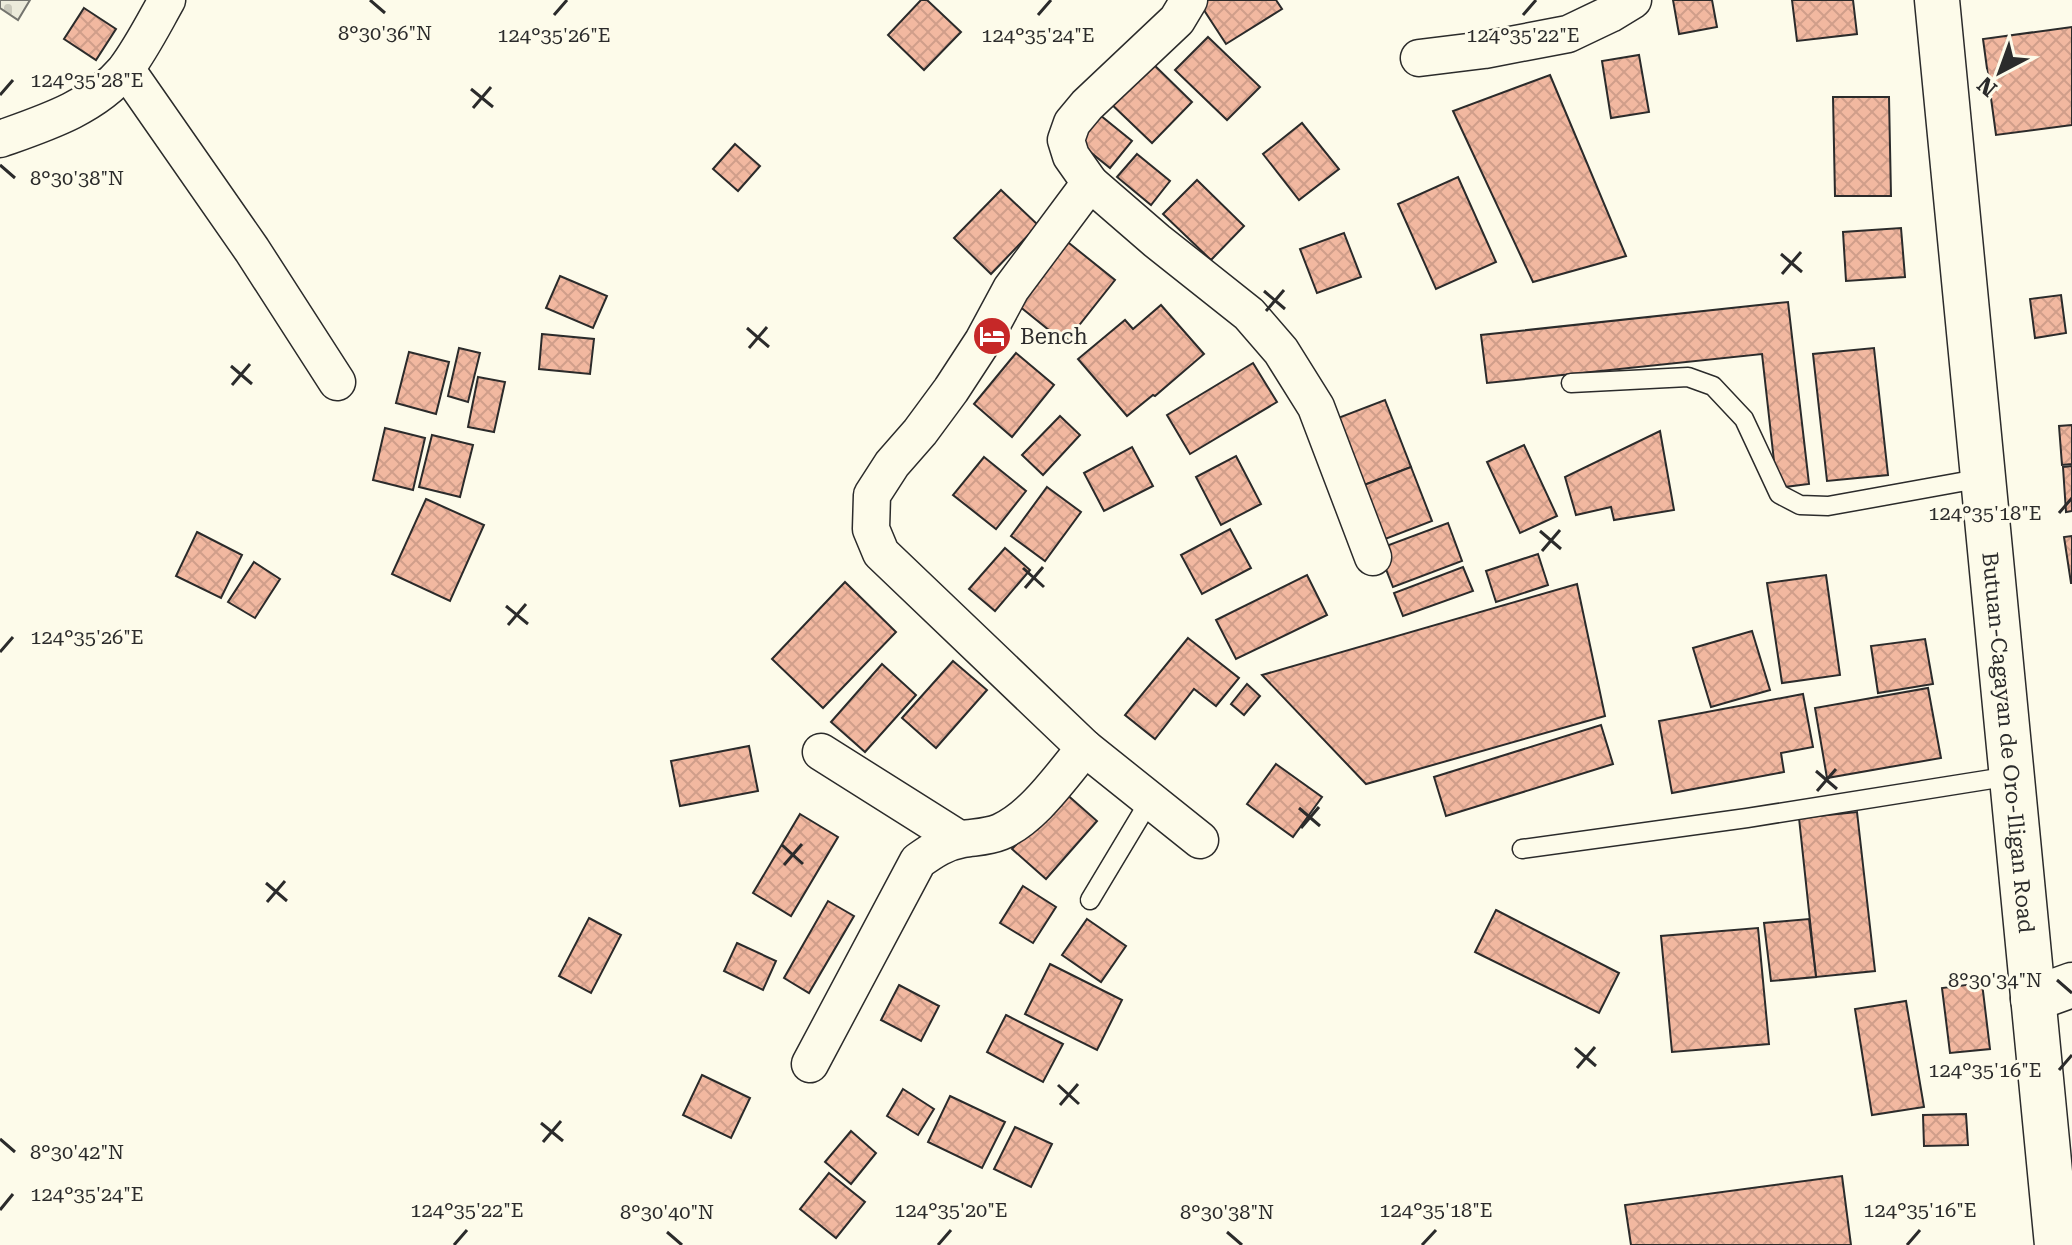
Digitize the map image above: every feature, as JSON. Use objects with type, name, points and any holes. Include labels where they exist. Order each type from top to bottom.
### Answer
[{"type":"highway","name":"Butuan-Cagayan de Oro-Iligan Road","points":[[1937,0],[2011,776],[2052,992],[2057,1245]]},
{"type":"street","points":[[0,139],[62,117],[106,90],[126,69],[167,0]]},
{"type":"street","points":[[1189,0],[1177,20],[1072,123],[1066,140],[1071,156],[1090,183],[1249,314],[1281,351],[1316,407],[1373,557]]},
{"type":"street","points":[[1419,58],[1484,50],[1568,34],[1633,0]]},
{"type":"street","points":[[126,69],[252,250],[337,382]]},
{"type":"street","points":[[1090,183],[1011,289],[983,341],[951,390],[892,464],[872,495],[871,529],[881,553],[1085,748],[1200,840]]},
{"type":"street","points":[[810,1064],[918,861],[937,846],[959,839],[996,834],[1011,826],[1029,812],[1085,748]]},
{"type":"street","points":[[821,752],[959,839]]},
{"type":"lane","points":[[1571,383],[1688,377],[1713,386],[1744,419],[1779,494],[1800,505],[1828,506],[1983,478]]},
{"type":"lane","points":[[1522,849],[1747,818],[2011,776]]},
{"type":"lane","points":[[1090,900],[1150,800]]},
{"type":"green space","points":[[0,0],[30,0],[18,20],[0,8]]},
{"type":"building","points":[[921,0],[927,0],[961,32],[924,70],[888,35]]},
{"type":"building","points":[[1206,0],[1276,0],[1282,9],[1226,44],[1200,4]]},
{"type":"building","points":[[1673,0],[1712,0],[1717,27],[1679,34]]},
{"type":"building","points":[[1792,0],[1853,0],[1857,34],[1797,41]]},
{"type":"building","points":[[84,8],[116,29],[96,60],[64,39]]},
{"type":"building","points":[[2072,27],[2072,125],[1996,135],[1983,39]]},
{"type":"building","points":[[1208,37],[1260,87],[1227,120],[1175,70]]},
{"type":"building","points":[[1639,55],[1649,112],[1611,118],[1602,61]]},
{"type":"building","points":[[1147,58],[1192,102],[1152,143],[1107,100]]},
{"type":"building","points":[[1550,75],[1626,256],[1533,282],[1453,111]]},
{"type":"building","points":[[1833,97],[1889,97],[1891,196],[1835,196]]},
{"type":"building","points":[[1095,111],[1132,141],[1110,168],[1073,138]]},
{"type":"building","points":[[1302,123],[1339,169],[1299,200],[1263,154]]},
{"type":"building","points":[[735,144],[760,166],[738,191],[713,169]]},
{"type":"building","points":[[1137,154],[1170,181],[1151,205],[1117,177]]},
{"type":"building","points":[[1458,177],[1496,262],[1436,289],[1398,204]]},
{"type":"building","points":[[1197,180],[1244,226],[1211,260],[1163,214]]},
{"type":"building","points":[[1001,190],[1038,225],[991,274],[954,238]]},
{"type":"building","points":[[1901,228],[1905,277],[1846,281],[1843,232]]},
{"type":"building","points":[[1344,233],[1361,277],[1317,293],[1300,249]]},
{"type":"building","points":[[1059,235],[1115,280],[1065,343],[1008,297]]},
{"type":"building","points":[[560,276],[607,296],[593,328],[546,308]]},
{"type":"building","points":[[2061,295],[2066,333],[2035,338],[2030,299]]},
{"type":"building","points":[[1788,302],[1809,484],[1777,488],[1762,354],[1487,383],[1481,335]]},
{"type":"building","points":[[1161,305],[1204,354],[1127,416],[1078,359],[1125,320],[1133,329]]},
{"type":"building","points":[[542,334],[594,339],[590,374],[539,369]]},
{"type":"building","points":[[459,348],[480,353],[468,402],[448,396]]},
{"type":"building","points":[[1874,348],[1888,475],[1827,481],[1813,354]]},
{"type":"building","points":[[409,352],[449,362],[436,414],[396,403]]},
{"type":"building","points":[[1016,353],[1054,385],[1012,437],[974,404]]},
{"type":"building","points":[[1253,363],[1277,402],[1190,454],[1167,415]]},
{"type":"building","points":[[478,377],[505,382],[494,432],[468,427]]},
{"type":"building","points":[[1385,400],[1411,467],[1364,485],[1338,418]]},
{"type":"building","points":[[1060,416],[1080,435],[1043,475],[1022,455]]},
{"type":"building","points":[[2072,425],[2072,464],[2062,465],[2059,426]]},
{"type":"building","points":[[385,428],[425,438],[413,490],[373,480]]},
{"type":"building","points":[[1660,431],[1674,510],[1614,520],[1611,507],[1576,515],[1565,477]]},
{"type":"building","points":[[432,435],[473,445],[460,497],[419,487]]},
{"type":"building","points":[[1524,445],[1557,516],[1520,533],[1487,462]]},
{"type":"building","points":[[1132,447],[1153,486],[1104,511],[1084,473]]},
{"type":"building","points":[[1236,456],[1261,504],[1221,525],[1196,477]]},
{"type":"building","points":[[984,457],[1026,491],[996,529],[953,495]]},
{"type":"building","points":[[2072,466],[2072,511],[2066,512],[2063,467]]},
{"type":"building","points":[[1411,467],[1432,521],[1380,541],[1359,487]]},
{"type":"building","points":[[1047,487],[1081,512],[1045,561],[1011,536]]},
{"type":"building","points":[[426,499],[484,525],[450,601],[392,574]]},
{"type":"building","points":[[1448,523],[1462,561],[1393,587],[1378,549]]},
{"type":"building","points":[[1230,529],[1251,568],[1202,594],[1181,555]]},
{"type":"building","points":[[197,532],[242,555],[221,598],[176,576]]},
{"type":"building","points":[[2072,536],[2072,583],[2071,583],[2064,537]]},
{"type":"building","points":[[1005,548],[1030,570],[995,611],[969,589]]},
{"type":"building","points":[[1538,554],[1548,585],[1496,602],[1486,571]]},
{"type":"building","points":[[254,562],[280,579],[255,618],[228,602]]},
{"type":"building","points":[[1463,567],[1473,591],[1403,616],[1394,593]]},
{"type":"building","points":[[1307,575],[1327,615],[1236,659],[1216,620]]},
{"type":"building","points":[[1826,575],[1840,675],[1782,683],[1767,583]]},
{"type":"building","points":[[845,582],[896,632],[823,708],[772,659]]},
{"type":"building","points":[[1577,584],[1605,716],[1366,784],[1262,675]]},
{"type":"building","points":[[1752,631],[1770,690],[1711,707],[1693,648]]},
{"type":"building","points":[[1188,638],[1239,678],[1216,706],[1194,689],[1155,739],[1125,715]]},
{"type":"building","points":[[1925,639],[1933,684],[1878,693],[1871,646]]},
{"type":"building","points":[[953,661],[987,690],[936,748],[902,718]]},
{"type":"building","points":[[882,664],[916,695],[865,752],[831,722]]},
{"type":"building","points":[[1247,684],[1260,696],[1244,715],[1231,704]]},
{"type":"building","points":[[1928,688],[1941,758],[1827,778],[1815,708]]},
{"type":"building","points":[[1803,694],[1813,747],[1781,753],[1784,772],[1672,793],[1659,721]]},
{"type":"building","points":[[1601,725],[1613,764],[1446,816],[1434,777]]},
{"type":"building","points":[[749,746],[758,791],[680,806],[671,761]]},
{"type":"building","points":[[1276,764],[1322,797],[1293,837],[1247,804]]},
{"type":"building","points":[[1064,792],[1097,821],[1046,879],[1012,849]]},
{"type":"building","points":[[1857,812],[1875,971],[1816,977],[1799,818]]},
{"type":"building","points":[[800,814],[838,837],[791,916],[753,893]]},
{"type":"building","points":[[1023,886],[1056,907],[1033,943],[1000,923]]},
{"type":"building","points":[[828,901],[854,916],[809,993],[784,978]]},
{"type":"building","points":[[1496,910],[1619,973],[1599,1013],[1475,952]]},
{"type":"building","points":[[589,918],[621,935],[591,993],[559,976]]},
{"type":"building","points":[[1087,919],[1126,946],[1101,982],[1062,955]]},
{"type":"building","points":[[1809,919],[1816,977],[1771,981],[1764,923]]},
{"type":"building","points":[[1758,928],[1769,1044],[1672,1052],[1661,936]]},
{"type":"building","points":[[737,943],[776,961],[763,990],[724,971]]},
{"type":"building","points":[[1050,964],[1122,1000],[1097,1050],[1025,1014]]},
{"type":"building","points":[[1982,983],[1990,1049],[1950,1053],[1942,988]]},
{"type":"building","points":[[899,985],[939,1006],[921,1041],[881,1020]]},
{"type":"building","points":[[1906,1001],[1924,1107],[1872,1115],[1855,1009]]},
{"type":"building","points":[[1006,1015],[1063,1044],[1043,1082],[987,1052]]},
{"type":"building","points":[[702,1075],[750,1098],[731,1138],[683,1115]]},
{"type":"building","points":[[903,1089],[934,1109],[918,1135],[887,1116]]},
{"type":"building","points":[[950,1096],[1005,1122],[982,1168],[928,1142]]},
{"type":"building","points":[[1966,1114],[1968,1145],[1924,1146],[1923,1115]]},
{"type":"building","points":[[1015,1127],[1052,1144],[1031,1187],[994,1169]]},
{"type":"building","points":[[851,1131],[876,1153],[851,1184],[825,1162]]},
{"type":"building","points":[[829,1173],[865,1202],[836,1238],[800,1209]]},
{"type":"building","points":[[1842,1176],[1851,1245],[1631,1245],[1625,1205]]},
{"type":"place","name":"Bench","points":[[992,336]]}]
